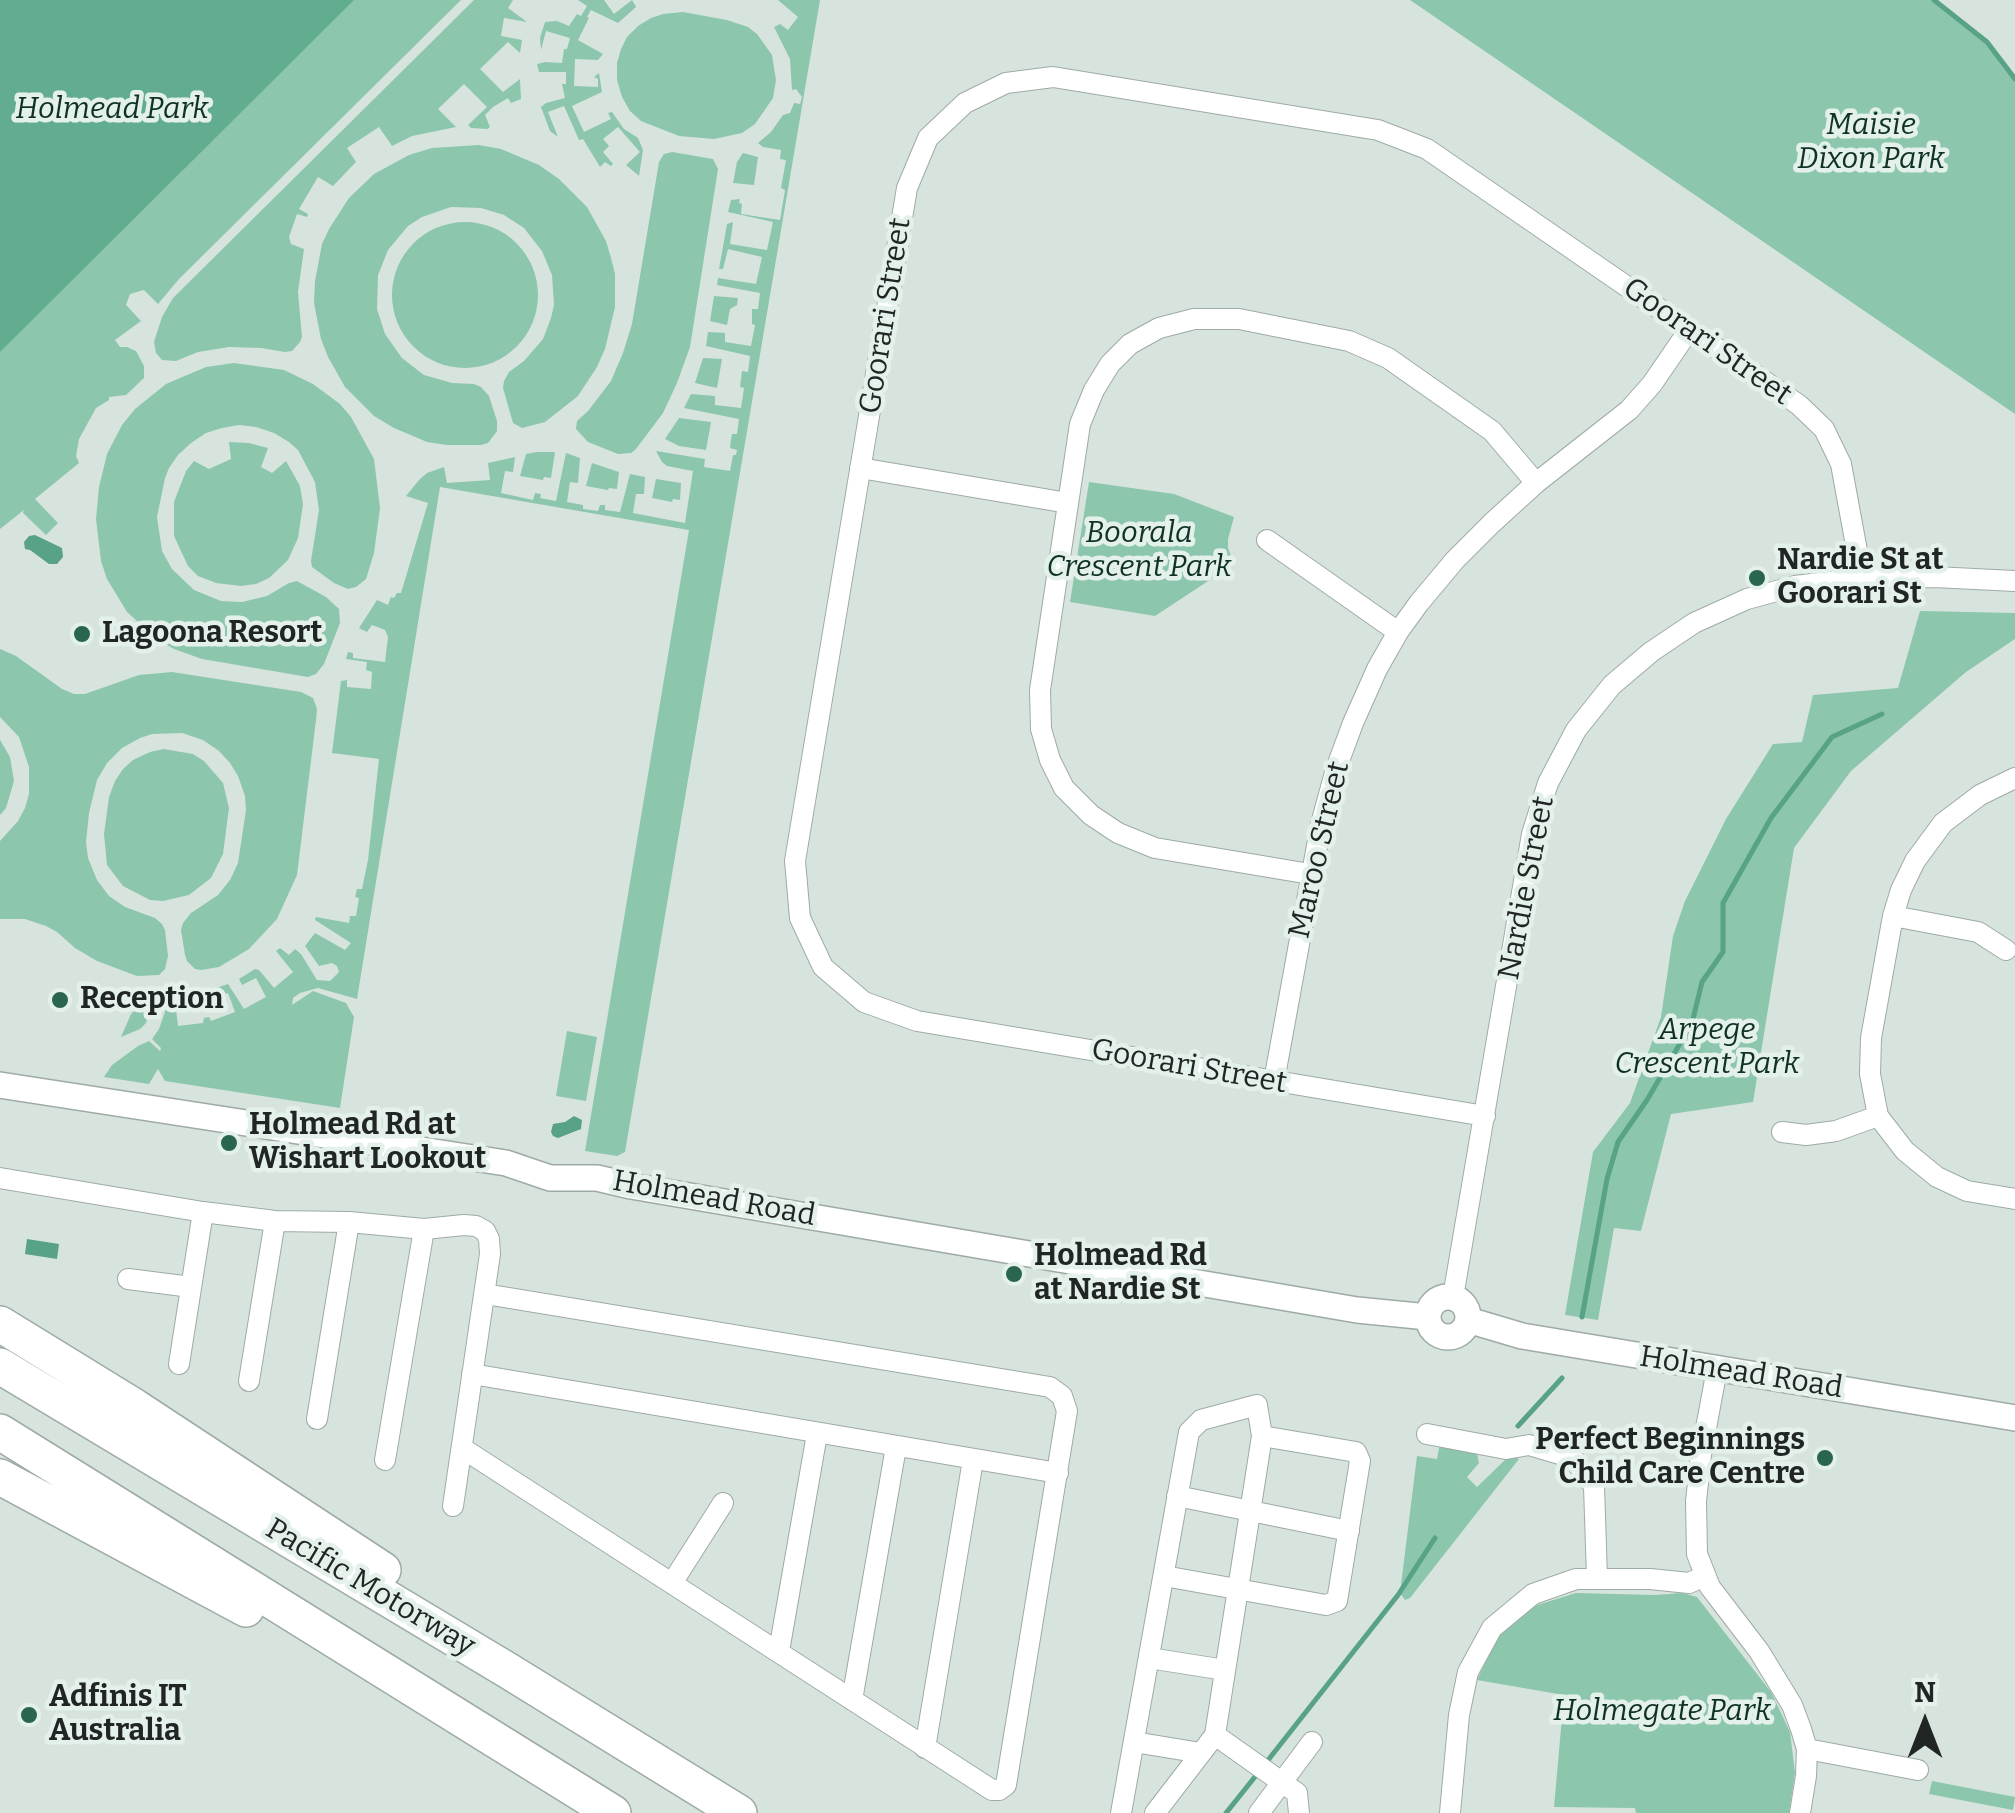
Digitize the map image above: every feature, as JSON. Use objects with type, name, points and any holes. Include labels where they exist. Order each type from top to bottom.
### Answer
[{"type":"highway","points":[[0,1324],[135,1407],[469,1626],[507,1670]]},
{"type":"highway","name":"Pacific Motorway","points":[[0,1366],[738,1813]]},
{"type":"highway","name":"Pacific Motorway","points":[[0,1432],[613,1813]]},
{"type":"highway","points":[[0,1477],[245,1608],[296,1615]]},
{"type":"street","name":"Goorari Street","points":[[1485,1116],[917,1021],[864,1002],[823,966],[800,918],[795,861],[907,188],[928,138],[965,103],[1006,83],[1053,77],[1378,130],[1427,149],[1799,405],[1824,429],[1841,464],[1862,578]]},
{"type":"street","points":[[1310,874],[1156,848],[1118,833],[1090,816],[1064,788],[1050,760],[1041,729],[1040,690],[1080,424],[1094,390],[1110,364],[1130,344],[1159,328],[1194,319],[1238,319],[1348,341],[1388,358],[1492,431],[1536,483]]},
{"type":"street","name":"Maroo Street","points":[[1274,1081],[1310,874],[1336,769],[1398,632],[1455,560],[1536,483],[1629,410],[1689,330]]},
{"type":"street","points":[[860,468],[1068,503]]},
{"type":"street","points":[[1266,540],[1398,632]]},
{"type":"street","name":"Nardie Street","points":[[1453,1297],[1532,834],[1548,783],[1576,730],[1612,685],[1651,652],[1694,622],[1748,599],[1796,586],[1862,578],[2015,582]]},
{"type":"street","points":[[2015,778],[1980,795],[1943,822],[1915,861],[1893,916],[1871,1038],[1870,1074],[1878,1116],[1905,1150],[1937,1177],[1967,1190],[2015,1199]]},
{"type":"street","points":[[1893,916],[1978,932],[2006,950]]},
{"type":"street","name":"Holmead Road","points":[[0,1085],[506,1164],[550,1178],[597,1178],[1357,1310],[1428,1318]]},
{"type":"street","points":[[1782,1132],[1806,1135],[1836,1131],[1878,1116]]},
{"type":"street","points":[[0,1178],[274,1221],[349,1222],[424,1230],[476,1226],[485,1231],[490,1254],[453,1506]]},
{"type":"street","points":[[179,1364],[203,1212]]},
{"type":"street","points":[[249,1381],[274,1221]]},
{"type":"street","points":[[318,1419],[349,1222]]},
{"type":"street","points":[[385,1460],[424,1230]]},
{"type":"street","points":[[128,1279],[191,1287]]},
{"type":"street","points":[[462,1448],[992,1790],[1006,1785],[1058,1474],[1067,1411],[1062,1396],[1050,1387],[485,1294]]},
{"type":"street","points":[[1453,1297],[1463,1303],[1469,1314],[1462,1332],[1456,1336],[1444,1337],[1432,1330],[1428,1318],[1435,1301],[1453,1297]]},
{"type":"street","name":"Holmead Road","points":[[1468,1320],[1522,1336],[2015,1418]]},
{"type":"street","points":[[1717,1369],[1696,1501],[1697,1554],[1721,1603],[1759,1651],[1792,1704],[1806,1748],[1800,1813]]},
{"type":"street","points":[[472,1374],[1058,1474]]},
{"type":"street","points":[[1121,1813],[1189,1432],[1201,1420],[1257,1405],[1262,1436],[1215,1735],[1155,1813]]},
{"type":"street","points":[[780,1651],[817,1434]]},
{"type":"street","points":[[1427,1434],[1506,1449],[1530,1445],[1573,1458],[1594,1486],[1596,1578]]},
{"type":"street","points":[[1164,1576],[1326,1605],[1338,1600],[1360,1462],[1356,1452],[1262,1436]]},
{"type":"street","points":[[852,1700],[896,1448]]},
{"type":"street","points":[[926,1748],[973,1460]]},
{"type":"street","points":[[1177,1496],[1349,1530]]},
{"type":"street","points":[[672,1582],[722,1504]]},
{"type":"street","points":[[1450,1813],[1459,1715],[1468,1672],[1492,1628],[1533,1594],[1576,1578],[1670,1580],[1685,1572],[1703,1572]]},
{"type":"street","points":[[1149,1658],[1225,1670]]},
{"type":"street","points":[[1215,1735],[1296,1793],[1300,1813]]},
{"type":"street","points":[[1134,1742],[1202,1752]]},
{"type":"street","points":[[1259,1813],[1268,1773],[1312,1742]]},
{"type":"street","points":[[1806,1748],[1918,1770]]},
{"type":"green space","name":"Holmead Park","points":[[0,0],[461,0],[158,304],[144,290],[130,294],[126,305],[141,321],[115,340],[120,347],[136,351],[144,366],[144,378],[126,395],[109,397],[96,408],[79,439],[79,463],[35,499],[58,523],[46,535],[24,510],[0,529]]},
{"type":"green space","name":"Holmead Park","points":[[0,0],[354,0],[0,352]]},
{"type":"green space","points":[[474,0],[513,0],[508,8],[527,22],[504,18],[501,36],[522,40],[520,53],[508,42],[480,69],[503,92],[520,79],[521,99],[511,103],[508,98],[493,107],[485,115],[490,127],[487,129],[471,128],[468,125],[487,107],[464,84],[438,109],[456,127],[412,136],[392,146],[379,127],[347,148],[356,162],[333,186],[318,177],[299,209],[307,217],[297,214],[289,237],[291,244],[304,249],[298,292],[302,337],[292,351],[229,347],[198,352],[176,361],[162,360],[154,342],[173,298]]},
{"type":"green space","points":[[578,0],[604,0],[614,14],[632,0],[636,7],[618,23],[591,10],[578,40],[603,54],[598,60],[575,59],[574,86],[598,87],[594,77],[599,73],[602,92],[572,106],[584,132],[611,119],[608,113],[612,112],[624,129],[638,138],[643,150],[639,176],[626,165],[640,152],[618,127],[603,139],[609,146],[603,152],[613,164],[605,162],[600,167],[583,139],[579,140],[564,106],[548,112],[558,137],[550,131],[541,107],[565,98],[562,84],[566,84],[566,72],[539,72],[537,64],[562,63],[570,38],[546,31],[541,50],[545,22],[569,26],[587,6]]},
{"type":"green space","points":[[778,0],[820,0],[625,1152],[617,1156],[585,1151],[689,530],[440,487],[357,999],[318,988],[293,998],[292,1005],[313,991],[346,1003],[354,1017],[340,1108],[165,1081],[158,1069],[149,1084],[104,1077],[112,1065],[138,1046],[149,1041],[160,1051],[152,1039],[169,1000],[175,1000],[178,1026],[203,1023],[204,1018],[211,1021],[235,1012],[228,993],[212,997],[210,990],[228,984],[244,1009],[266,997],[256,978],[242,985],[239,979],[259,970],[274,988],[293,972],[276,951],[280,948],[289,955],[295,949],[301,954],[317,980],[330,981],[339,972],[332,963],[319,966],[305,946],[315,933],[345,950],[351,943],[315,920],[316,917],[349,923],[350,916],[356,916],[359,898],[355,897],[357,889],[362,889],[368,860],[379,759],[332,753],[341,681],[347,680],[347,687],[371,689],[372,672],[366,670],[367,662],[346,659],[348,652],[353,653],[353,658],[385,662],[385,630],[372,625],[367,632],[359,628],[377,600],[388,605],[391,597],[401,593],[428,503],[406,496],[419,480],[444,467],[447,483],[490,480],[488,463],[515,457],[513,472],[505,471],[501,493],[533,500],[535,493],[556,501],[566,453],[580,458],[578,483],[570,482],[567,502],[598,511],[600,505],[605,505],[605,510],[620,512],[630,474],[645,477],[644,494],[636,494],[633,513],[685,523],[693,471],[667,466],[656,451],[705,459],[704,467],[730,471],[737,450],[730,448],[731,439],[732,434],[737,434],[739,419],[684,408],[691,394],[715,396],[715,405],[741,408],[742,371],[748,372],[750,356],[706,346],[708,332],[725,333],[725,342],[751,346],[755,325],[752,309],[758,309],[760,293],[717,285],[718,278],[756,284],[762,257],[728,249],[723,269],[719,269],[727,224],[733,222],[730,244],[767,250],[773,222],[728,212],[731,200],[740,199],[741,214],[780,220],[786,160],[780,159],[781,150],[758,143],[783,115],[790,113],[794,103],[800,104],[802,97],[796,89],[792,90],[790,59],[774,27],[780,24],[788,30],[798,17]]},
{"type":"green space","name":"Maisie Dixon Park","points":[[1410,0],[1934,0],[1987,42],[2015,79],[2015,414]]},
{"type":"green space","points":[[683,12],[748,27],[772,55],[776,80],[773,98],[755,124],[742,133],[714,139],[679,136],[641,121],[622,97],[617,63],[627,37],[651,18]]},
{"type":"green space","points":[[479,145],[501,149],[539,165],[587,207],[611,258],[615,307],[605,349],[578,396],[545,422],[522,428],[513,423],[503,388],[509,372],[543,339],[551,318],[552,275],[542,251],[524,228],[504,215],[481,208],[451,207],[408,226],[388,250],[378,275],[377,309],[385,334],[402,358],[424,375],[481,387],[489,396],[497,421],[497,431],[488,443],[447,445],[427,442],[394,428],[374,416],[345,387],[321,339],[314,303],[315,281],[329,229],[349,198],[374,174],[409,155],[432,148]]},
{"type":"green space","points":[[743,153],[758,157],[754,185],[733,183]]},
{"type":"green space","points":[[664,154],[713,159],[718,169],[690,347],[663,413],[636,449],[618,454],[588,442],[576,429],[577,421],[611,381],[623,353],[632,324],[659,162]]},
{"type":"green space","points":[[465,222],[493,228],[517,243],[532,267],[538,295],[532,323],[517,347],[493,362],[465,368],[437,362],[413,347],[398,323],[392,295],[398,267],[413,243],[437,228]]},
{"type":"green space","points":[[714,296],[738,298],[737,305],[730,309],[727,325],[710,321]]},
{"type":"green space","points":[[703,358],[722,359],[717,388],[695,383]]},
{"type":"green space","points":[[234,363],[284,370],[313,384],[351,417],[374,459],[380,508],[374,553],[366,579],[348,589],[312,567],[319,510],[315,482],[298,450],[289,442],[256,427],[222,428],[191,443],[178,455],[165,478],[157,517],[162,551],[172,569],[194,590],[221,601],[242,602],[267,596],[297,581],[339,609],[340,623],[324,664],[308,677],[202,659],[174,649],[127,612],[101,561],[96,519],[99,487],[107,454],[122,425],[166,384],[206,367]]},
{"type":"green space","points":[[679,418],[711,422],[706,450],[679,446],[665,439]]},
{"type":"green space","points":[[229,442],[268,448],[261,467],[272,473],[286,461],[300,486],[303,504],[298,538],[288,560],[256,584],[216,583],[198,576],[188,566],[174,536],[174,502],[186,471],[194,461],[209,469],[231,459]]},
{"type":"green space","points":[[555,452],[551,478],[520,476],[526,454]]},
{"type":"green space","points":[[592,463],[619,472],[617,489],[586,486]]},
{"type":"green space","points":[[656,479],[681,483],[680,500],[652,498]]},
{"type":"green space","name":"Boorala Crescent Park","points":[[1089,482],[1174,494],[1234,517],[1228,548],[1234,564],[1155,616],[1070,602]]},
{"type":"green space","name":"Arpege Crescent Park","points":[[1920,611],[2015,613],[2015,639],[1966,672],[1851,771],[1794,848],[1753,1102],[1671,1114],[1641,1231],[1614,1228],[1598,1320],[1565,1315],[1593,1152],[1630,1103],[1661,1017],[1673,936],[1685,901],[1726,819],[1773,744],[1802,742],[1813,695],[1898,688]]},
{"type":"green space","points":[[0,649],[74,694],[85,694],[139,675],[172,672],[301,692],[313,698],[317,709],[297,875],[277,919],[249,949],[219,967],[201,970],[195,969],[185,955],[183,923],[230,880],[238,863],[246,810],[245,796],[230,763],[203,740],[182,733],[140,738],[107,763],[97,780],[86,842],[97,880],[109,896],[162,924],[168,956],[165,969],[159,975],[137,976],[97,961],[46,926],[25,919],[0,919],[0,841],[25,808],[29,767],[19,737],[0,717]]},
{"type":"green space","points":[[0,740],[10,757],[14,781],[0,815]]},
{"type":"green space","points":[[164,749],[193,754],[204,761],[223,783],[229,808],[223,854],[211,878],[189,895],[163,901],[150,900],[123,886],[107,865],[104,834],[109,797],[123,769],[133,760]]},
{"type":"green space","points":[[144,1002],[149,1009],[146,1023],[121,1037],[131,1014]]},
{"type":"green space","points":[[567,1031],[597,1037],[586,1101],[556,1096]]},
{"type":"green space","points":[[1440,1443],[1477,1454],[1479,1463],[1467,1477],[1477,1487],[1507,1458],[1519,1459],[1405,1600],[1400,1593],[1417,1456],[1437,1459]]},
{"type":"green space","name":"Holmegate Park","points":[[1576,1593],[1682,1593],[1697,1597],[1771,1692],[1790,1732],[1795,1773],[1789,1813],[1636,1813],[1635,1808],[1554,1807],[1564,1695],[1477,1680],[1498,1635],[1537,1605]]},
{"type":"green space","points":[[1932,1781],[2015,1797],[2013,1810],[1929,1794]]},
{"type":"shaded area","points":[[35,535],[62,548],[63,557],[57,564],[49,564],[25,549],[24,542]]},
{"type":"shaded area","points":[[574,1116],[582,1120],[581,1129],[558,1138],[553,1136],[553,1124]]},
{"type":"shaded area","points":[[27,1239],[59,1244],[57,1259],[25,1254]]},
{"type":"waterway","points":[[1934,0],[1987,42],[2015,79]]},
{"type":"waterway","points":[[1582,1317],[1607,1179],[1618,1142],[1692,1023],[1702,982],[1723,952],[1723,903],[1771,818],[1832,737],[1882,714]]},
{"type":"waterway","points":[[1518,1426],[1562,1378]]},
{"type":"waterway","points":[[1265,1764],[1398,1595],[1435,1538]]},
{"type":"waterway","points":[[1226,1813],[1258,1773]]},
{"type":"place","name":"Nardie St at Goorari St","points":[[1757,578]]},
{"type":"place","name":"Lagoona Resort","points":[[82,634]]},
{"type":"place","name":"Reception","points":[[60,1000]]},
{"type":"place","name":"Holmead Rd at Wishart Lookout","points":[[229,1143]]},
{"type":"place","name":"Holmead Rd at Nardie St","points":[[1014,1274]]},
{"type":"place","name":"Perfect Beginnings Child Care Centre","points":[[1825,1458]]},
{"type":"place","name":"Adfinis IT Australia","points":[[29,1715]]}]
